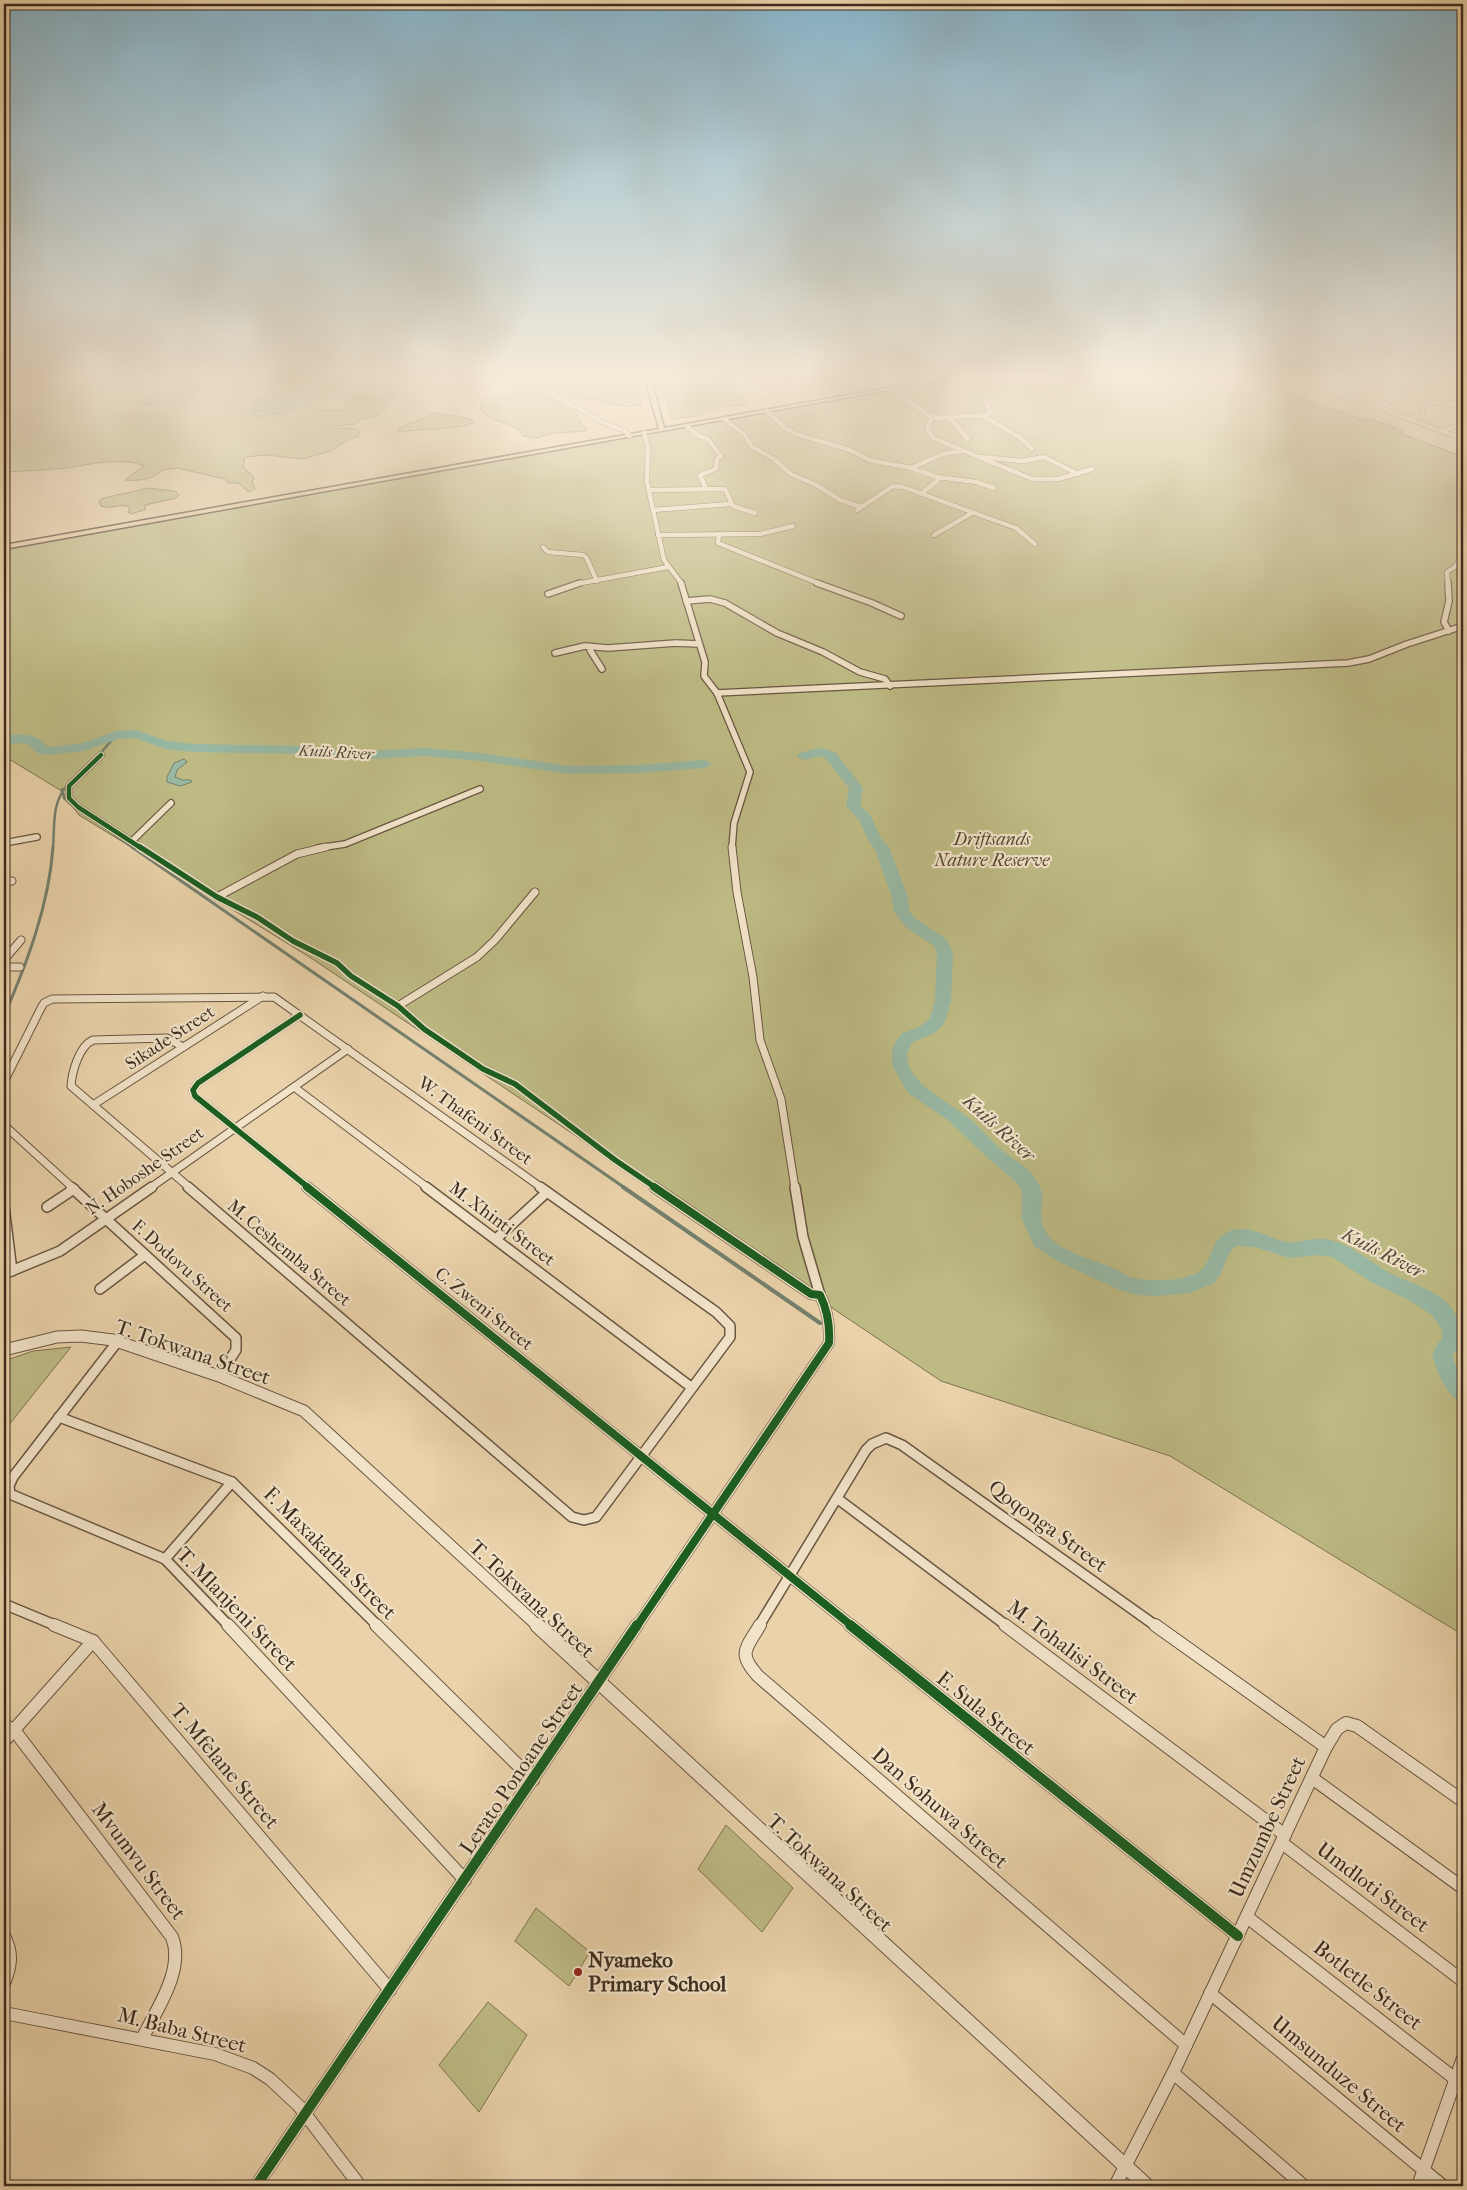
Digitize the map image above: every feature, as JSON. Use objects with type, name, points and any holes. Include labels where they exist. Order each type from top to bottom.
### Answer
[{"type":"main road","points":[[4,547],[375,481]]},
{"type":"street","points":[[101,755],[70,786],[70,798],[78,807],[217,897],[257,917],[293,941],[337,963],[351,976],[398,1006],[424,1029],[483,1069],[515,1084],[615,1160],[715,1230],[811,1294],[820,1295],[803,1237],[781,1098],[776,1081],[762,1050],[757,1023],[754,977],[737,891],[732,840],[736,810],[748,784],[750,772],[717,693],[704,676],[704,662],[700,644],[679,578],[664,560],[649,481]]},
{"type":"street","points":[[703,481],[706,489]]},
{"type":"street","points":[[808,481],[859,509],[893,486],[903,486],[1016,528],[1035,544]]},
{"type":"street","points":[[921,494],[937,481]]},
{"type":"street","points":[[970,481],[994,488]]},
{"type":"street","points":[[649,490],[725,489],[731,504]]},
{"type":"street","points":[[653,510],[731,504],[755,513]]},
{"type":"street","points":[[934,535],[972,513]]},
{"type":"street","points":[[658,535],[760,534],[793,526]]},
{"type":"street","points":[[719,534],[718,543],[780,566],[820,584],[881,605],[901,616]]},
{"type":"street","points":[[543,547],[548,552],[583,555],[586,557],[598,581]]},
{"type":"street","points":[[1449,631],[1444,622],[1449,601],[1447,572],[1456,566],[1463,553]]},
{"type":"street","points":[[548,594],[574,584],[668,567]]},
{"type":"street","points":[[686,601],[710,599],[725,603],[777,633],[823,652],[860,672],[885,679],[890,686]]},
{"type":"street","points":[[717,693],[1348,664],[1368,659],[1463,626]]},
{"type":"street","points":[[554,653],[585,646],[627,647],[676,643],[700,644]]},
{"type":"street","points":[[591,647],[590,650],[602,669]]},
{"type":"street","points":[[217,897],[297,854],[312,849],[345,844],[480,789]]},
{"type":"street","points":[[131,842],[171,803]]},
{"type":"street","points":[[4,844],[37,837]]},
{"type":"street","points":[[4,882],[12,881]]},
{"type":"street","points":[[398,1006],[477,957],[495,940],[535,892]]},
{"type":"street","points":[[4,960],[9,952],[18,946],[21,940]]},
{"type":"street","points":[[4,967],[20,967]]},
{"type":"street","name":"W. Thafeni Street","points":[[4,1082],[41,1008],[52,1000],[263,996],[276,998],[348,1049],[726,1321],[731,1330],[730,1337],[691,1387],[601,1511]]},
{"type":"street","name":"Sikade Street","points":[[93,1106],[263,996]]},
{"type":"street","name":"C. Zweni Street","points":[[300,1015],[195,1087],[195,1096],[712,1515]]},
{"type":"street","name":"M. Ceshemba Street","points":[[183,1047],[167,1038],[99,1039],[86,1044],[70,1083],[93,1106],[572,1517],[585,1521],[596,1517],[601,1511]]},
{"type":"street","name":"N. Hoboshe Street","points":[[8,1272],[51,1256],[348,1049]]},
{"type":"street","name":"M. Xhinti Street","points":[[294,1087],[691,1387]]},
{"type":"street","name":"F. Dodovu Street","points":[[4,1125],[236,1338],[237,1344],[234,1354],[218,1376]]},
{"type":"street","points":[[47,1207],[74,1189]]},
{"type":"street","points":[[496,1239],[546,1192]]},
{"type":"street","points":[[4,1206],[8,1272]]},
{"type":"street","points":[[100,1289],[145,1255]]},
{"type":"street","name":"Lerato Ponoane Street","points":[[256,2186],[829,1343],[830,1314],[820,1295]]},
{"type":"street","name":"T. Tokwana Street","points":[[4,1350],[40,1340],[65,1337],[80,1336],[118,1342],[218,1376],[283,1401],[304,1412],[1146,2186]]},
{"type":"street","name":"T. Mlanjeni Street","points":[[118,1342],[13,1478],[9,1486],[10,1494],[165,1559],[277,1676],[465,1880]]},
{"type":"street","name":"F. Maxakatha Street","points":[[60,1417],[232,1482],[533,1780]]},
{"type":"street","name":"Qoqonga Street","points":[[789,1576],[838,1500],[866,1450],[872,1444],[886,1438],[902,1445],[1326,1748]]},
{"type":"street","points":[[165,1559],[232,1482]]},
{"type":"street","name":"M. Tohalisi Street","points":[[838,1500],[1283,1839]]},
{"type":"street","name":"E. Sula Street","points":[[712,1515],[1238,1936]]},
{"type":"street","name":"Dan Sohuwa Street","points":[[789,1576],[745,1650],[744,1658],[750,1669],[1186,2046]]},
{"type":"street","name":"T. Mfelane Street","points":[[4,1604],[93,1641],[390,1990]]},
{"type":"street","points":[[4,1741],[9,1728],[93,1641]]},
{"type":"street","name":"Umzumbe Street","points":[[1115,2186],[1173,2073],[1326,1748],[1337,1729],[1346,1723],[1357,1726],[1463,1801]]},
{"type":"street","name":"Mvumvu Street","points":[[9,1728],[170,1932],[176,1944],[178,1959],[175,1970],[142,2039]]},
{"type":"street","points":[[1312,1778],[1463,1888]]},
{"type":"street","name":"Umdloti Street","points":[[1283,1839],[1463,1981]]},
{"type":"street","name":"Botletle Street","points":[[1247,1917],[1460,2082]]},
{"type":"street","points":[[4,1936],[12,1949],[12,1964],[4,1983]]},
{"type":"street","name":"Umsunduze Street","points":[[1210,1993],[1443,2186]]},
{"type":"street","name":"M. Baba Street","points":[[4,2013],[142,2039],[233,2059],[254,2069],[273,2083],[305,2113],[360,2186]]},
{"type":"street","points":[[1418,2186],[1460,2082],[1463,2058]]},
{"type":"street","points":[[1173,2073],[1304,2186]]},
{"type":"green space","points":[[227,481],[252,481],[255,489],[249,492],[238,483],[228,483]]},
{"type":"green space","name":"Driftsands Nature Reserve","points":[[382,481],[1463,481],[1463,1635],[1170,1456],[941,1381],[311,958],[79,815],[60,790],[4,756],[4,549]]},
{"type":"green space","points":[[147,488],[175,491],[179,495],[176,498],[145,505],[145,510],[130,514],[128,512],[130,507],[104,507],[99,502],[101,499]]},
{"type":"green space","points":[[71,1347],[4,1431],[4,1361],[33,1351]]},
{"type":"green space","points":[[726,1825],[793,1888],[762,1932],[698,1869]]},
{"type":"green space","points":[[536,1908],[590,1952],[569,1986],[515,1941]]},
{"type":"green space","points":[[488,2002],[527,2035],[479,2112],[439,2065]]},
{"type":"water","points":[[184,759],[187,762],[177,770],[175,777],[182,780],[191,780],[192,782],[180,786],[167,782],[167,777],[174,763]]},
{"type":"waterway","name":"Kuils River","points":[[4,740],[30,740],[39,745],[42,750],[50,751],[84,747],[116,735],[136,734],[165,745],[194,748],[302,750],[353,756],[424,752],[481,757],[569,770],[637,769],[705,764]]},
{"type":"waterway","points":[[100,754],[116,735]]},
{"type":"waterway","name":"Kuils River","points":[[804,756],[820,752],[830,755],[856,788],[853,806],[865,818],[876,842],[882,847],[900,897],[902,912],[911,923],[940,943],[945,952],[943,1001],[938,1019],[927,1030],[907,1038],[901,1049],[900,1065],[915,1089],[954,1115],[983,1144],[1024,1178],[1032,1192],[1031,1215],[1034,1227],[1041,1240],[1047,1246],[1064,1256],[1124,1283],[1147,1288],[1180,1287],[1207,1277],[1211,1273],[1224,1244],[1234,1238],[1249,1237],[1289,1250],[1323,1247],[1339,1251],[1380,1277],[1429,1301],[1448,1318],[1452,1330],[1452,1344],[1445,1349],[1442,1355],[1450,1376],[1463,1393]]},
{"type":"waterway","points":[[63,792],[68,784]]},
{"type":"waterway","points":[[53,848],[56,807],[63,792]]},
{"type":"waterway","points":[[63,792],[64,798],[75,808]]},
{"type":"waterway","points":[[95,821],[134,848]]},
{"type":"waterway","points":[[4,1016],[36,933],[47,890],[53,847]]},
{"type":"waterway","points":[[132,847],[625,1188]]},
{"type":"waterway","points":[[623,1187],[820,1323]]},
{"type":"cycle path","points":[[101,755],[69,786],[69,798],[78,807],[217,897],[257,917],[293,941],[337,963],[351,976],[398,1006],[424,1029],[483,1069],[515,1084],[615,1160],[811,1294],[820,1295],[826,1307],[830,1323],[829,1343],[256,2186]]},
{"type":"cycle path","points":[[300,1015],[198,1083],[193,1090],[195,1096],[1238,1936]]},
{"type":"place","name":"Nyameko Primary School","points":[[578,1972]]}]
